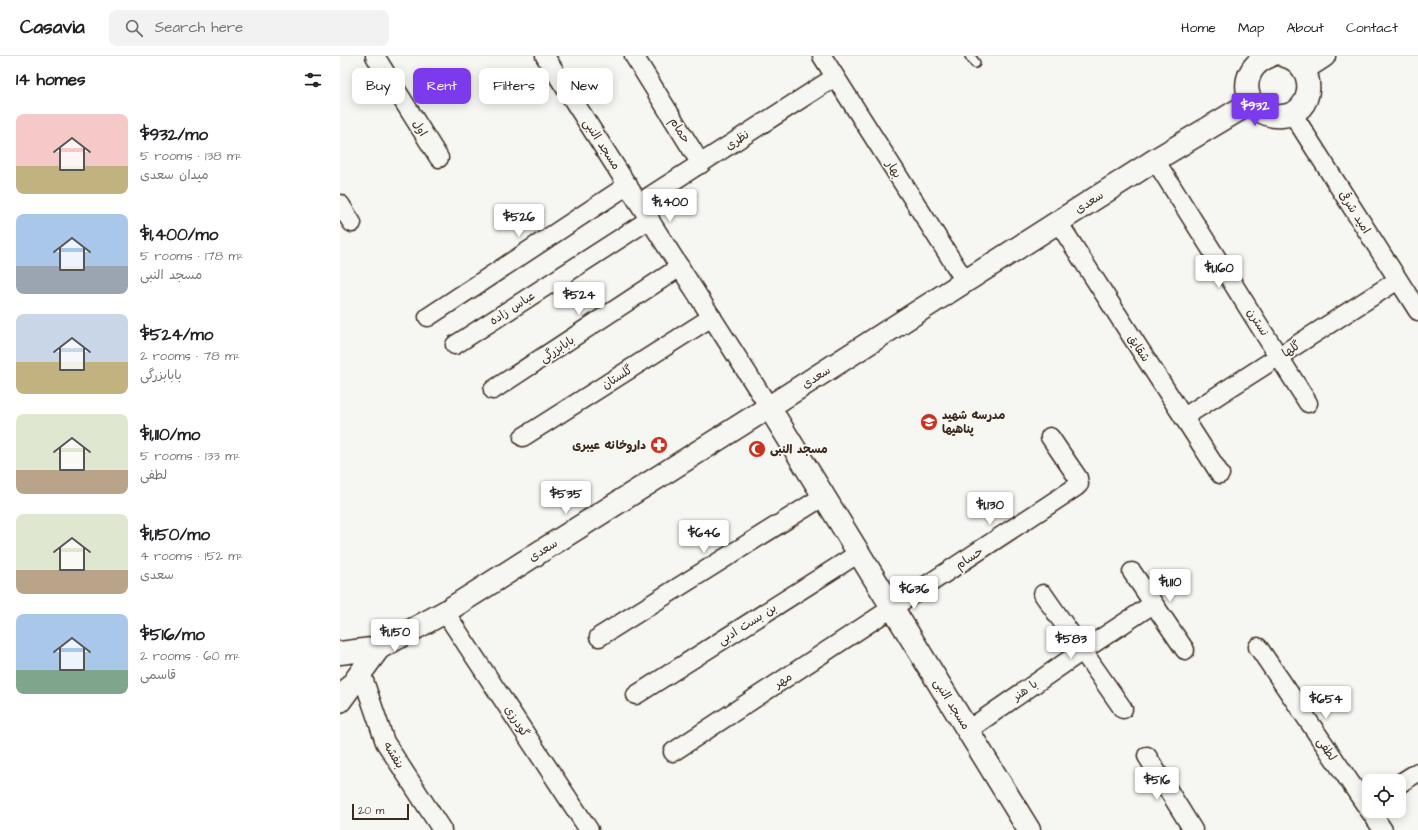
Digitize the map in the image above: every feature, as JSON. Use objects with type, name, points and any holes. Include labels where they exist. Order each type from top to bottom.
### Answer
[{"type":"main road","points":[[1264,57],[1254,65],[1249,74],[1247,83],[1248,93],[1252,102],[1258,109],[1266,114],[1284,116],[1300,108],[1305,102],[1309,85],[1308,77],[1304,69],[1298,62],[1285,56]]},
{"type":"main road","points":[[1304,69],[1324,56]]},
{"type":"main road","name":"سعدی","points":[[340,653],[379,648],[445,612],[1155,160],[1252,102]]},
{"type":"main road","name":"مسجد النبی","points":[[769,407],[1030,830]]},
{"type":"main road","name":"سعدی","points":[[340,701],[379,648]]},
{"type":"street","name":"اول","points":[[375,56],[439,158]]},
{"type":"street","name":"مسجد النبی","points":[[545,56],[769,407]]},
{"type":"street","name":"حمام","points":[[634,56],[701,164]]},
{"type":"street","name":"بهار","points":[[822,56],[965,281]]},
{"type":"street","name":"نظری","points":[[639,203],[835,77]]},
{"type":"street","name":"امید شرقی","points":[[1292,113],[1418,311]]},
{"type":"street","name":"نسترن","points":[[1155,160],[1308,403]]},
{"type":"street","points":[[428,317],[628,185]]},
{"type":"street","points":[[340,204],[352,223]]},
{"type":"street","name":"عباس زاده","points":[[454,345],[650,219]]},
{"type":"street","name":"شقایق","points":[[1058,222],[1220,474]]},
{"type":"street","name":"بابابزرگی","points":[[493,390],[680,268]]},
{"type":"street","name":"گلها","points":[[1184,417],[1398,280]]},
{"type":"street","name":"گلستان","points":[[522,437],[712,317]]},
{"type":"street","name":"حسام","points":[[892,608],[1076,488],[1079,484],[1078,478],[1050,437]]},
{"type":"street","points":[[600,637],[824,496]]},
{"type":"street","name":"بن بست ادبی","points":[[636,695],[859,553]]},
{"type":"street","points":[[1132,572],[1185,650]]},
{"type":"street","points":[[1043,594],[1123,710]]},
{"type":"street","name":"با هنر","points":[[968,730],[1153,604]]},
{"type":"street","name":"مهر","points":[[673,752],[892,608]]},
{"type":"street","name":"گودرزی","points":[[445,612],[589,830]]},
{"type":"street","name":"لطفی","points":[[1258,647],[1362,799]]},
{"type":"street","name":"بنفشه","points":[[361,672],[385,742],[442,830]]},
{"type":"street","points":[[1147,756],[1193,830]]},
{"type":"street","points":[[1406,780],[1418,772]]},
{"type":"street","name":"لطفی","points":[[1374,818],[1382,830]]},
{"type":"place","name":"مدرسه شهید پناهیها","points":[[929,422]]},
{"type":"place","name":"داروخانه عیبری","points":[[659,445]]},
{"type":"place","name":"مسجد النبی","points":[[757,449]]}]
